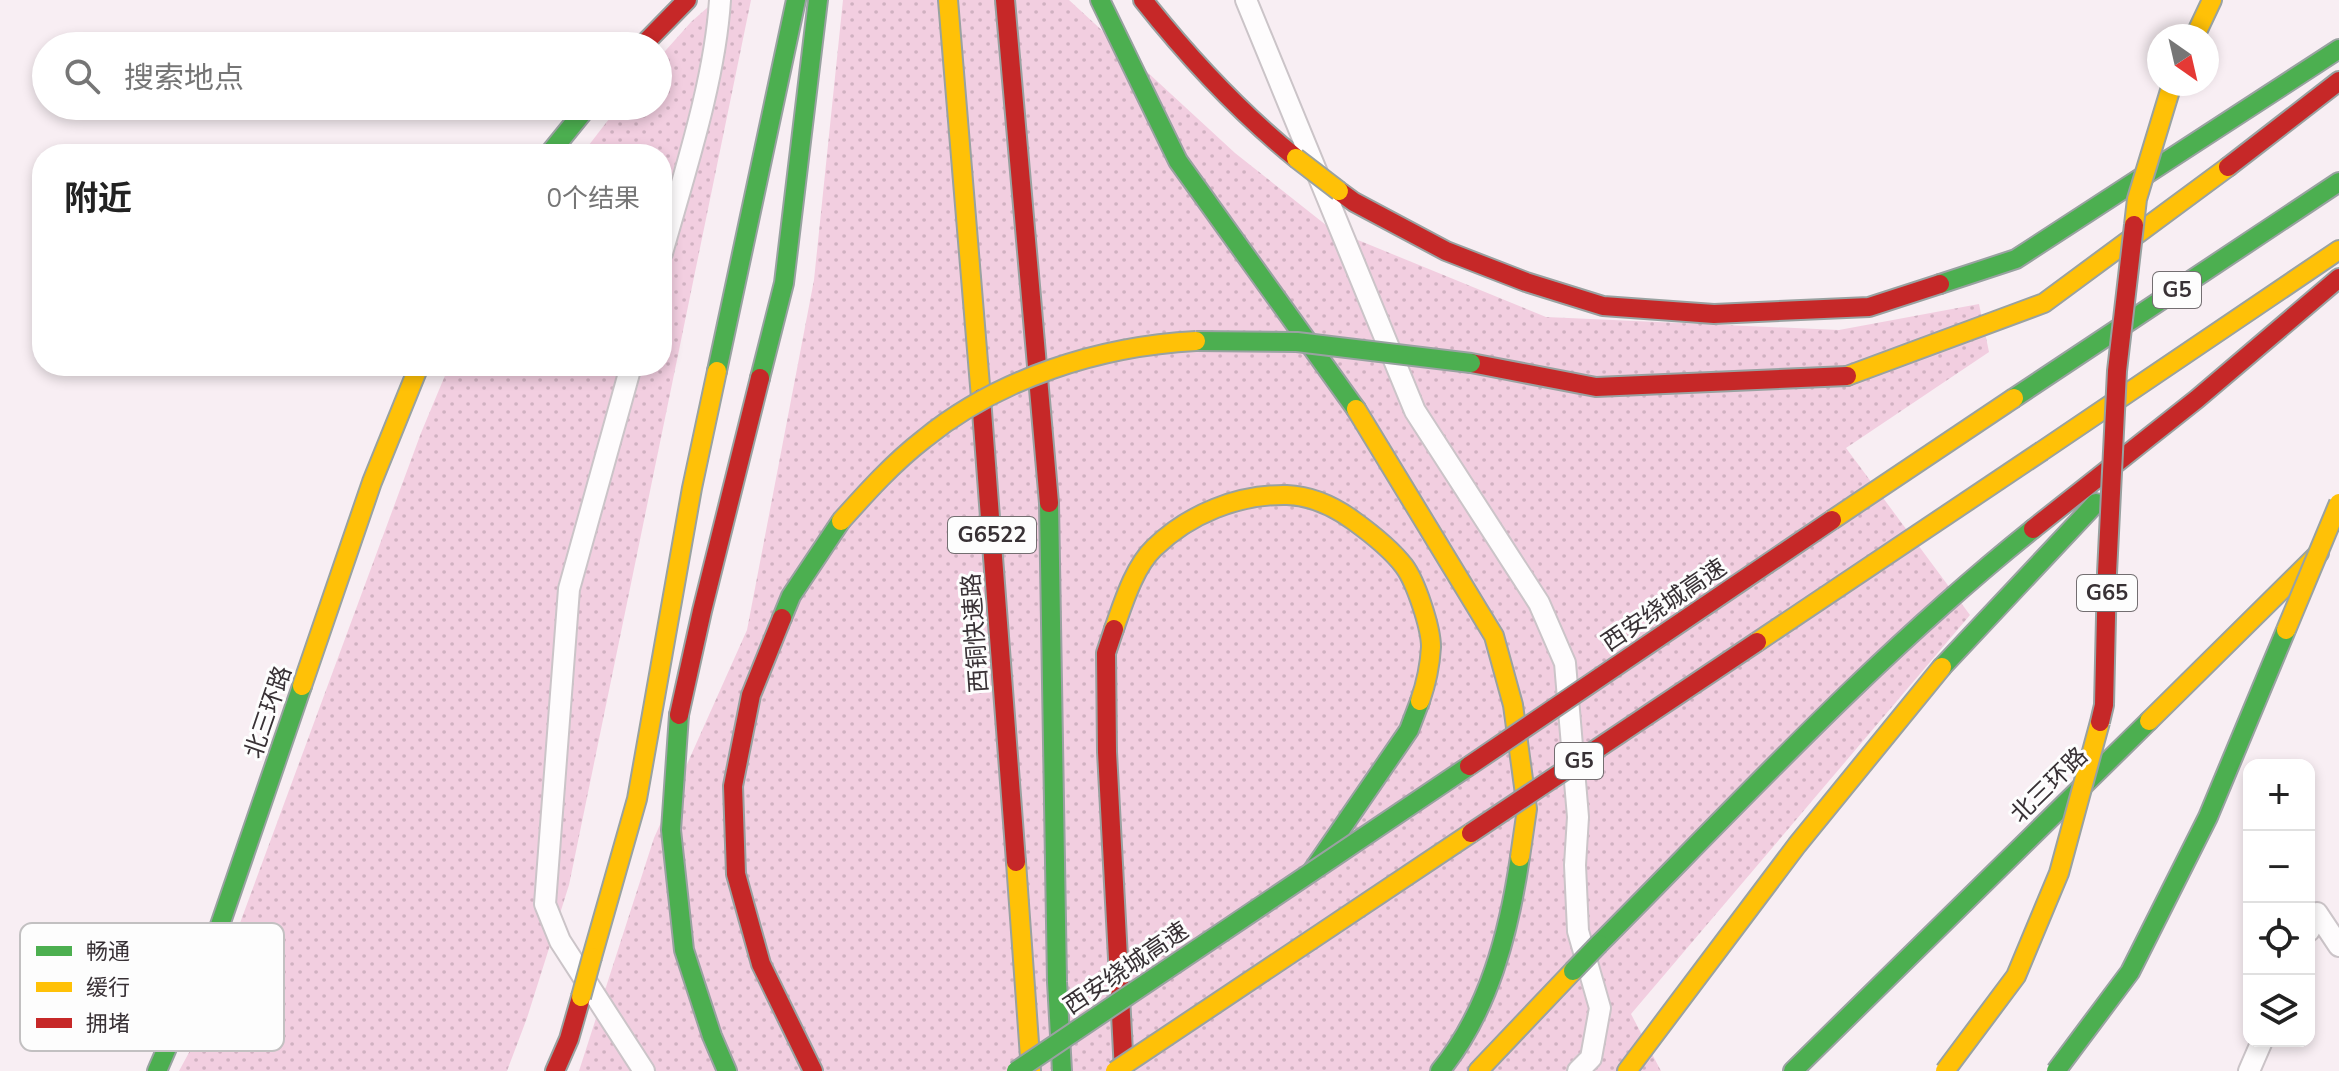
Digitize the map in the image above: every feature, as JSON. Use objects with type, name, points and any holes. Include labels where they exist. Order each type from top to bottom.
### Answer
[{"type":"highway","points":[[656,32],[687,0]]},
{"type":"highway","points":[[555,1071],[569,1039],[637,799],[692,488],[796,0]]},
{"type":"highway","points":[[727,1071],[712,1036],[684,950],[671,830],[678,721],[702,611],[784,283],[818,0]]},
{"type":"highway","name":"西铜快速路","points":[[948,0],[992,529],[1031,1071]]},
{"type":"highway","name":"G6522","points":[[1005,0],[1049,504],[1057,966],[1062,1071]]},
{"type":"highway","points":[[1100,0],[1178,161],[1366,423],[1494,636],[1513,705],[1527,809],[1513,906],[1491,979],[1462,1044],[1440,1071]]},
{"type":"highway","points":[[1143,0],[1185,54],[1268,136],[1354,202],[1446,251],[1526,282],[1603,306],[1714,314],[1869,307],[2016,259],[2339,49]]},
{"type":"highway","points":[[2201,24],[2212,0]]},
{"type":"highway","points":[[813,1071],[761,964],[736,874],[733,786],[751,695],[791,596],[841,521],[881,478],[936,429],[1031,375],[1081,359],[1143,346],[1200,340],[1273,340],[1471,363],[1596,387],[1848,376],[2044,303],[2159,220],[2339,81]]},
{"type":"highway","name":"G65","points":[[1945,1071],[2016,976],[2059,873],[2104,705],[2117,371],[2137,199],[2168,96]]},
{"type":"highway","points":[[557,144],[577,120]]},
{"type":"highway","name":"西安绕城高速","points":[[1016,1071],[2339,182]]},
{"type":"highway","name":"G5","points":[[1115,1071],[2339,250]]},
{"type":"highway","points":[[1478,1071],[1863,677],[1980,572],[2197,399],[2339,278]]},
{"type":"highway","name":"北三环路","points":[[221,923],[372,482],[415,376]]},
{"type":"highway","points":[[1627,1071],[1905,710],[2024,577],[2197,399]]},
{"type":"highway","points":[[1124,1071],[1107,752],[1106,653],[1128,589],[1152,549],[1194,517],[1240,499],[1289,495],[1333,506],[1372,534],[1405,567],[1420,601],[1431,644],[1425,687],[1409,730],[1312,871]]},
{"type":"highway","points":[[2056,1071],[2130,972],[2208,817],[2339,503]]},
{"type":"highway","name":"北三环路","points":[[1793,1071],[2339,533]]},
{"type":"highway","name":"北三环路","points":[[157,1071],[166,1051]]},
{"type":"street","points":[[672,217],[718,30],[720,0]]},
{"type":"street","points":[[1246,0],[1415,411],[1539,603],[1565,663],[1578,817],[1575,865],[1578,931],[1600,1008],[1591,1058],[1578,1071]]},
{"type":"street","points":[[628,376],[569,589],[545,904],[560,941],[644,1071]]},
{"type":"street","points":[[2315,918],[2317,913],[2339,946]]},
{"type":"street","points":[[2249,1071],[2259,1047]]},
{"type":"shaded area","points":[[716,0],[751,0],[569,885],[507,1071],[179,1071],[190,1051],[284,1051],[284,923],[240,923],[445,376],[672,376],[672,144],[590,144],[608,120],[672,120],[672,43]]},
{"type":"shaded area","points":[[843,0],[1069,0],[1235,153],[1331,229],[1546,317],[1839,330],[1979,304],[1989,352],[1846,448],[1970,615],[1631,1014],[1661,1071],[579,1071],[654,838],[747,630],[814,280]]},
{"type":"traffic: fast","points":[[717,371],[796,0]]},
{"type":"traffic: fast","points":[[760,378],[784,283],[818,0]]},
{"type":"traffic: fast","points":[[1100,0],[1178,161],[1356,409]]},
{"type":"traffic: fast","points":[[1940,284],[2016,259],[2339,49]]},
{"type":"traffic: fast","points":[[557,144],[577,120]]},
{"type":"traffic: fast","points":[[2014,398],[2339,182]]},
{"type":"traffic: fast","points":[[1196,341],[1297,342],[1471,363]]},
{"type":"traffic: fast","points":[[1049,503],[1057,982],[1062,1071]]},
{"type":"traffic: fast","points":[[1942,667],[2096,503]]},
{"type":"traffic: fast","points":[[782,618],[791,596],[841,521]]},
{"type":"traffic: fast","points":[[1599,944],[1864,678],[2033,529]]},
{"type":"traffic: fast","points":[[2056,1071],[2130,972],[2208,817],[2286,630]]},
{"type":"traffic: fast","points":[[221,923],[302,686]]},
{"type":"traffic: fast","points":[[1313,870],[1409,730],[1420,701]]},
{"type":"traffic: fast","points":[[679,715],[671,830],[684,950],[712,1036],[727,1071]]},
{"type":"traffic: fast","points":[[1793,1071],[2149,721]]},
{"type":"traffic: fast","points":[[1016,1071],[1469,766]]},
{"type":"traffic: fast","points":[[1440,1071],[1472,1023],[1484,997],[1503,942],[1520,857]]},
{"type":"traffic: fast","points":[[1573,971],[1599,944]]},
{"type":"traffic: fast","points":[[157,1071],[166,1051]]},
{"type":"traffic: slow","points":[[948,0],[981,398]]},
{"type":"traffic: slow","points":[[2201,24],[2212,0]]},
{"type":"traffic: slow","points":[[2134,225],[2137,199],[2168,96]]},
{"type":"traffic: slow","points":[[1296,158],[1339,191]]},
{"type":"traffic: slow","points":[[1847,376],[2044,303],[2228,167]]},
{"type":"traffic: slow","points":[[2042,451],[2339,250]]},
{"type":"traffic: slow","points":[[841,521],[913,448],[953,417],[985,399],[1052,369],[1088,358],[1160,344],[1196,341]]},
{"type":"traffic: slow","points":[[592,957],[637,799],[692,488],[717,371]]},
{"type":"traffic: slow","points":[[302,686],[372,482],[415,376]]},
{"type":"traffic: slow","points":[[1832,520],[2014,398]]},
{"type":"traffic: slow","points":[[1356,409],[1494,636],[1513,705],[1527,809],[1520,857]]},
{"type":"traffic: slow","points":[[1757,642],[2042,451]]},
{"type":"traffic: slow","points":[[1114,629],[1141,565],[1154,548],[1183,525],[1215,508],[1250,498],[1287,495],[1314,500],[1361,526],[1381,542],[1409,573],[1422,605],[1431,647],[1420,701]]},
{"type":"traffic: slow","points":[[2286,630],[2339,503]]},
{"type":"traffic: slow","points":[[2149,721],[2319,553]]},
{"type":"traffic: slow","points":[[1627,1071],[1797,845],[1942,667]]},
{"type":"traffic: slow","points":[[1945,1071],[2016,976],[2059,873],[2100,722]]},
{"type":"traffic: slow","points":[[1115,1071],[1471,833]]},
{"type":"traffic: slow","points":[[1016,862],[1031,1071]]},
{"type":"traffic: slow","points":[[581,997],[592,957]]},
{"type":"traffic: slow","points":[[1478,1071],[1573,971]]},
{"type":"traffic: jam","points":[[656,32],[687,0]]},
{"type":"traffic: jam","points":[[1005,0],[1049,503]]},
{"type":"traffic: jam","points":[[1143,0],[1215,83],[1296,158]]},
{"type":"traffic: jam","points":[[2228,167],[2339,81]]},
{"type":"traffic: jam","points":[[1339,191],[1446,251],[1526,282],[1603,306],[1714,314],[1869,307],[1940,284]]},
{"type":"traffic: jam","points":[[2100,722],[2104,705],[2117,371],[2134,225]]},
{"type":"traffic: jam","points":[[2033,529],[2197,399],[2339,278]]},
{"type":"traffic: jam","points":[[1471,363],[1596,387],[1847,376]]},
{"type":"traffic: jam","points":[[679,715],[760,378]]},
{"type":"traffic: jam","points":[[981,398],[1016,862]]},
{"type":"traffic: jam","points":[[1469,766],[1832,520]]},
{"type":"traffic: jam","points":[[782,618],[751,695],[733,786],[736,874],[761,964],[813,1071]]},
{"type":"traffic: jam","points":[[1114,629],[1106,653],[1107,752],[1124,1071]]},
{"type":"traffic: jam","points":[[1471,833],[1757,642]]},
{"type":"traffic: jam","points":[[555,1071],[569,1039],[581,997]]}]
